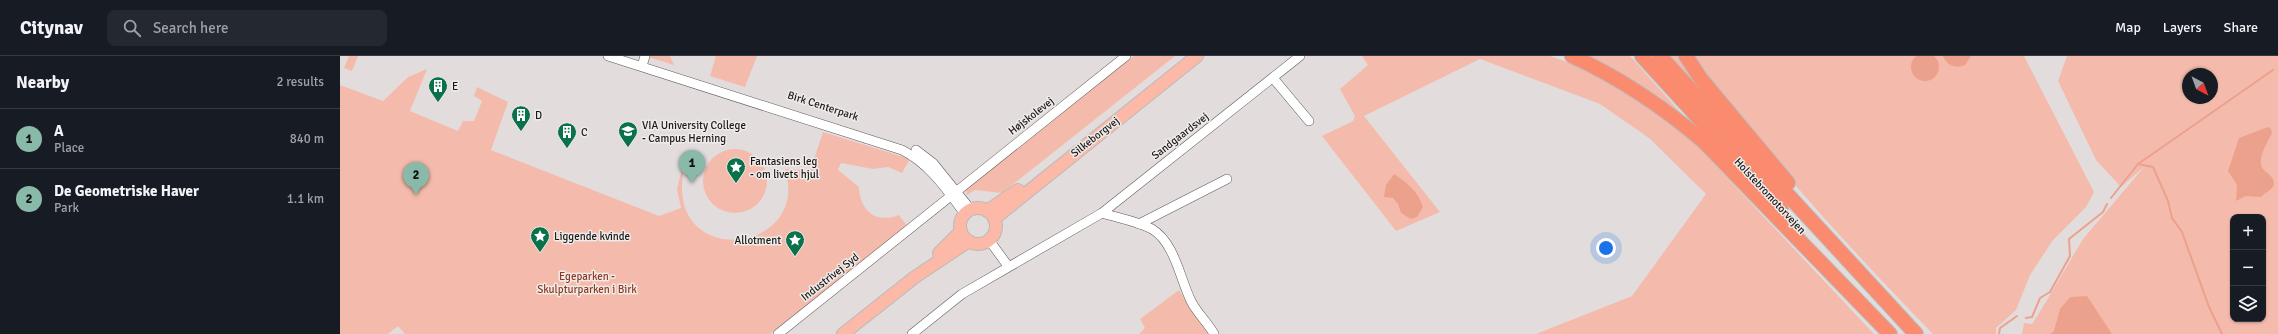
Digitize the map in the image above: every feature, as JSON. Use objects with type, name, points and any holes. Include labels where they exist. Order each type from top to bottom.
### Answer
[{"type":"highway","points":[[1572,56],[1636,89],[1703,141],[1890,334]]},
{"type":"highway","name":"Holstebromotorvejen","points":[[1642,56],[1898,334]]},
{"type":"highway","name":"Holstebromotorvejen","points":[[1660,56],[1916,334]]},
{"type":"highway","points":[[1686,56],[1701,79],[1859,266],[1874,290]]},
{"type":"main road","name":"Silkeborgvej","points":[[991,215],[1027,184],[1187,56]]},
{"type":"main road","name":"Silkeborgvej","points":[[991,215],[1197,56]]},
{"type":"main road","points":[[982,209],[991,215],[996,229],[989,240],[980,244],[969,241],[961,231],[960,224],[968,212],[982,209]]},
{"type":"main road","points":[[915,277],[961,231]]},
{"type":"main road","points":[[843,334],[915,277],[969,241]]},
{"type":"street","name":"Birk Centerpark","points":[[608,56],[643,61]]},
{"type":"street","name":"Birk Centerpark","points":[[626,56],[902,150],[915,156],[928,167],[954,193],[968,212]]},
{"type":"street","name":"Højskolevej","points":[[898,239],[1126,56]]},
{"type":"street","name":"Sandgaardsvej","points":[[912,334],[962,294],[1102,213],[1300,56]]},
{"type":"street","points":[[1273,78],[1309,121]]},
{"type":"street","points":[[1139,224],[1227,179]]},
{"type":"street","points":[[1102,213],[1152,229],[1160,236],[1169,248],[1192,302],[1214,334]]},
{"type":"street","name":"Industrivej Syd","points":[[778,334],[898,239]]},
{"type":"street","points":[[989,240],[1008,266]]},
{"type":"green space","points":[[349,56],[358,56],[352,71],[344,68]]},
{"type":"green space","points":[[670,56],[674,65],[648,57]]},
{"type":"green space","points":[[716,56],[757,56],[745,87],[710,76]]},
{"type":"green space","points":[[1134,56],[1175,56],[1002,193],[975,190],[967,195],[966,189]]},
{"type":"green space","points":[[1362,56],[1550,56],[1578,66],[1631,94],[1689,137],[1874,334],[1536,334],[1632,296],[1706,194],[1649,138],[1600,104],[1480,59],[1364,116],[1440,212],[1396,231],[1322,136],[1353,121],[1355,116],[1340,89],[1368,65]]},
{"type":"green space","points":[[1584,56],[1630,56],[1689,122]]},
{"type":"green space","points":[[1669,56],[1682,56],[1720,114]]},
{"type":"green space","points":[[1693,56],[2024,56],[2094,192],[2086,207],[2053,240],[2030,275],[2016,310],[1996,328],[1996,334],[1933,334],[1864,261],[1775,162],[1730,107]]},
{"type":"green space","points":[[2067,56],[2278,56],[2278,334],[2022,334],[2024,323],[2032,324],[2083,239],[2144,167],[2121,187],[2096,160],[2058,81]]},
{"type":"green space","name":"Egeparken - Skulpturparken i Birk","points":[[427,69],[410,111],[458,131],[463,121],[474,121],[482,101],[474,96],[477,87],[508,102],[491,150],[659,216],[681,208],[677,189],[682,169],[684,169],[683,202],[695,224],[714,236],[737,240],[759,234],[778,220],[788,198],[785,169],[810,171],[823,132],[910,159],[902,173],[888,167],[873,169],[841,163],[838,170],[859,187],[862,203],[866,209],[876,216],[883,218],[899,215],[907,226],[770,334],[405,334],[398,326],[388,334],[340,334],[340,85],[383,101],[408,77]]},
{"type":"green space","points":[[729,149],[741,149],[758,158],[765,169],[767,181],[765,193],[758,204],[741,213],[729,213],[717,208],[708,199],[703,187],[703,175],[708,163],[717,154]]},
{"type":"green space","points":[[1179,290],[1189,307],[1209,334],[1139,334],[1145,328],[1140,319]]},
{"type":"shaded area","points":[[1925,53],[1935,57],[1939,67],[1935,77],[1925,81],[1915,77],[1911,67],[1915,57]]},
{"type":"shaded area","points":[[1943,56],[1971,56],[1965,65],[1955,67],[1949,64]]},
{"type":"shaded area","points":[[2268,127],[2271,129],[2272,133],[2263,151],[2261,165],[2273,179],[2274,186],[2261,197],[2246,196],[2236,201],[2237,185],[2228,171],[2239,138]]},
{"type":"shaded area","points":[[1394,174],[1408,184],[1421,202],[1423,207],[1417,217],[1411,219],[1401,213],[1398,204],[1393,198],[1384,197],[1386,185]]},
{"type":"shaded area","points":[[2087,296],[2112,334],[2050,334],[2054,331],[2060,309],[2070,297]]},
{"type":"waterway","points":[[2111,198],[2138,164],[2273,70]]},
{"type":"waterway","points":[[2138,164],[2153,167],[2168,201],[2172,218],[2182,232],[2209,307],[2222,334]]},
{"type":"waterway","points":[[2026,318],[2032,317],[2040,298],[2050,292],[2070,256],[2069,239],[2103,212],[2107,204]]},
{"type":"waterway","points":[[1999,334],[2000,328],[2017,316]]},
{"type":"place","name":"E","points":[[438,103]]},
{"type":"place","name":"D","points":[[521,132]]},
{"type":"place","name":"VIA University College - Campus Herning","points":[[628,148]]},
{"type":"place","name":"C","points":[[567,149]]},
{"type":"place","name":"A","points":[[692,183]]},
{"type":"place","name":"Fantasiens leg - om livets hjul","points":[[736,184]]},
{"type":"place","name":"De Geometriske Haver","points":[[416,195]]},
{"type":"place","name":"Liggende kvinde","points":[[540,253]]},
{"type":"place","name":"Allotment","points":[[795,257]]}]
